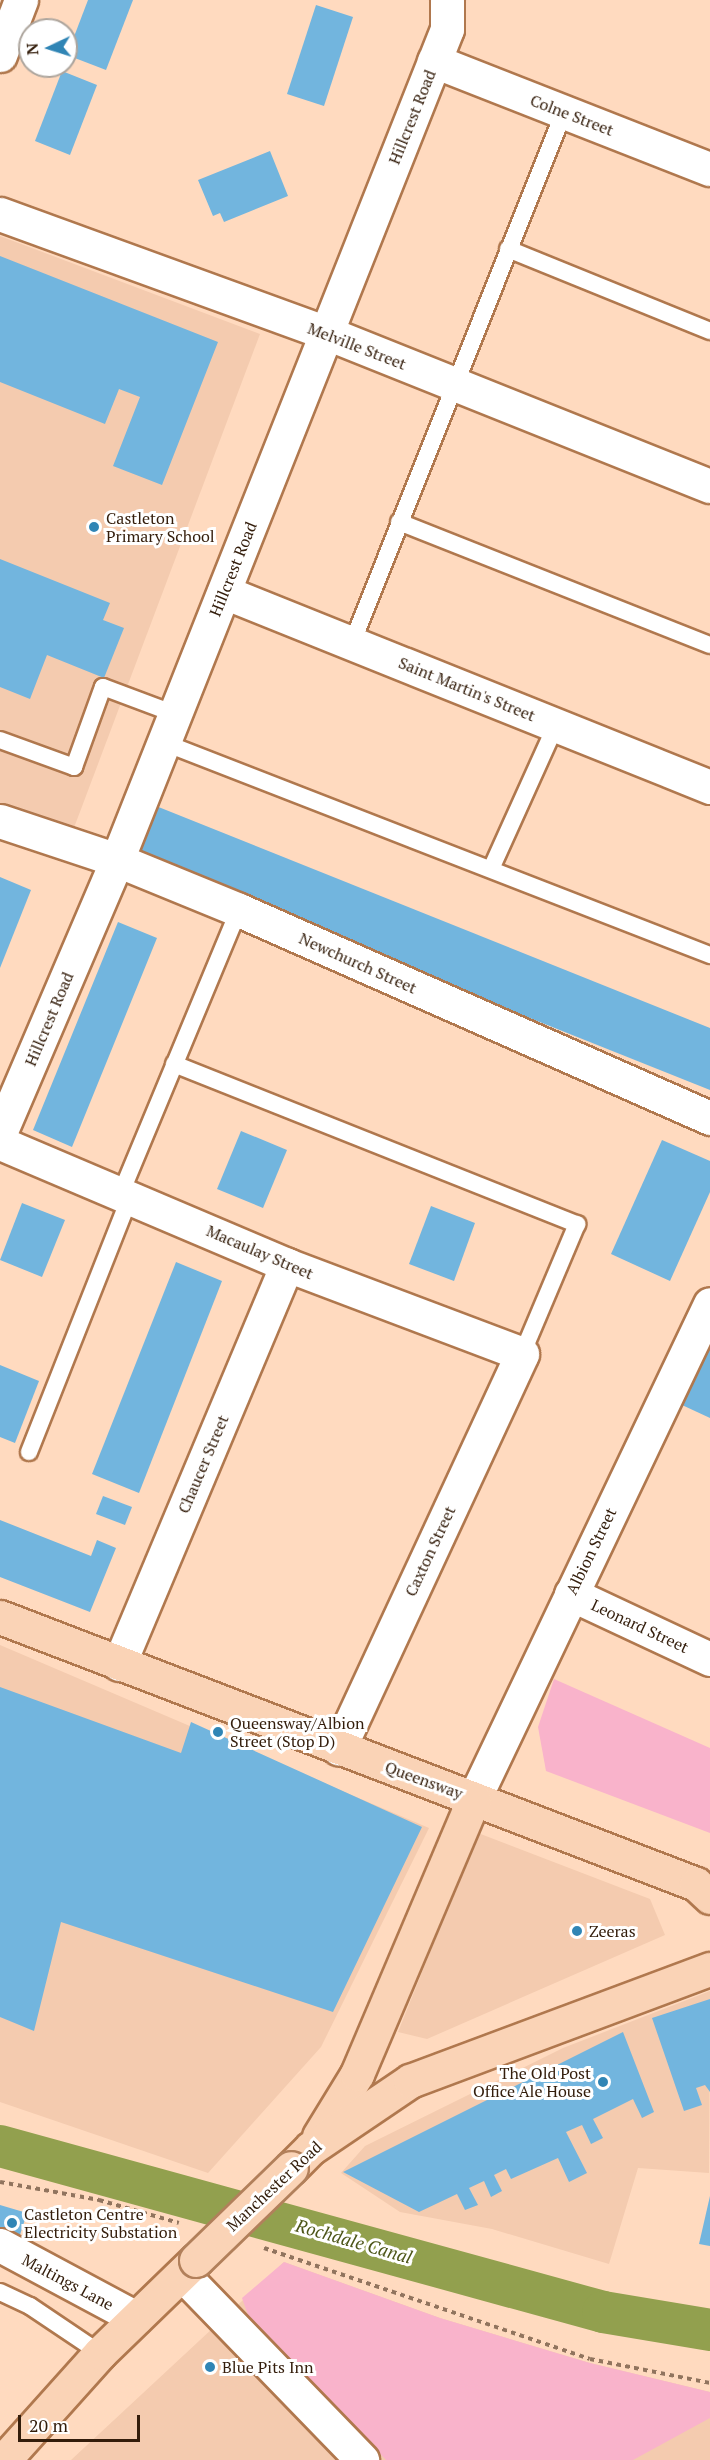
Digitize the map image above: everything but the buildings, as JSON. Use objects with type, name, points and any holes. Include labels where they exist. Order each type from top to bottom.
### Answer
[{"type":"main road","name":"Queensway","points":[[0,1617],[339,1749],[474,1798],[696,1884],[710,1897]]},
{"type":"main road","points":[[301,2158],[357,2074],[474,1798]]},
{"type":"main road","name":"Manchester Road","points":[[4,2460],[100,2354],[301,2158],[410,2081],[710,1969]]},
{"type":"street","points":[[0,55],[21,0]]},
{"type":"street","name":"Hillcrest Road","points":[[0,1133],[117,860],[435,61],[447,29],[447,0]]},
{"type":"street","name":"Colne Street","points":[[435,61],[710,169]]},
{"type":"street","name":"Melville Street","points":[[0,213],[327,333],[710,486]]},
{"type":"street","name":"Saint Martin's Street","points":[[224,591],[710,787]]},
{"type":"street","name":"Newchurch Street","points":[[0,821],[117,860],[239,910],[710,1118]]},
{"type":"street","name":"Macaulay Street","points":[[0,1143],[287,1265],[522,1354]]},
{"type":"street","name":"Chaucer Street","points":[[119,1664],[287,1265]]},
{"type":"street","name":"Albion Street","points":[[474,1798],[710,1304]]},
{"type":"street","name":"Caxton Street","points":[[339,1749],[522,1354]]},
{"type":"street","name":"Leonard Street","points":[[571,1594],[710,1659]]},
{"type":"street","name":"Maltings Lane","points":[[0,2245],[136,2319]]},
{"type":"street","points":[[189,2267],[362,2460]]},
{"type":"lane","points":[[352,643],[564,112]]},
{"type":"lane","points":[[508,249],[710,331]]},
{"type":"lane","points":[[399,522],[710,645]]},
{"type":"lane","points":[[0,740],[74,767],[103,687],[170,728],[491,869],[710,955]]},
{"type":"lane","points":[[491,869],[556,725]]},
{"type":"lane","points":[[29,1452],[174,1064],[239,910]]},
{"type":"lane","points":[[174,1064],[577,1224],[522,1354]]},
{"type":"lane","points":[[0,2292],[30,2306],[100,2354]]},
{"type":"path","points":[[0,2182],[99,2199],[190,2227]]},
{"type":"path","points":[[259,2247],[590,2358],[710,2384]]},
{"type":"shaded area","name":"Castleton Primary School","points":[[0,236],[260,334],[72,833],[0,806]]},
{"type":"shaded area","points":[[0,1645],[429,1828],[321,2047],[208,2173],[0,2102]]},
{"type":"shaded area","points":[[554,1679],[710,1748],[710,1833],[546,1771],[538,1727]]},
{"type":"shaded area","points":[[478,1833],[650,1899],[665,1935],[427,2039],[398,2032]]},
{"type":"shaded area","points":[[710,1991],[709,2173],[638,2168],[609,2264],[492,2229],[400,2212],[341,2173],[365,2146],[563,2048]]},
{"type":"shaded area","points":[[284,2262],[440,2318],[590,2363],[710,2392],[710,2460],[71,2460]]},
{"type":"shaded area","points":[[284,2262],[440,2318],[590,2363],[710,2392],[710,2418],[633,2460],[386,2460],[248,2315],[242,2298]]},
{"type":"waterway","name":"Rochdale Canal","points":[[0,2146],[603,2312],[710,2330]]},
{"type":"place","name":"Castleton Primary School","points":[[94,527]]},
{"type":"place","name":"Queensway/Albion Street (Stop D)","points":[[218,1732]]},
{"type":"place","name":"Zeeras","points":[[577,1931]]},
{"type":"place","name":"The Old Post Office Ale House","points":[[603,2082]]},
{"type":"place","name":"Castleton Centre Electricity Substation","points":[[12,2223]]},
{"type":"place","name":"Blue Pits Inn","points":[[210,2367]]}]
